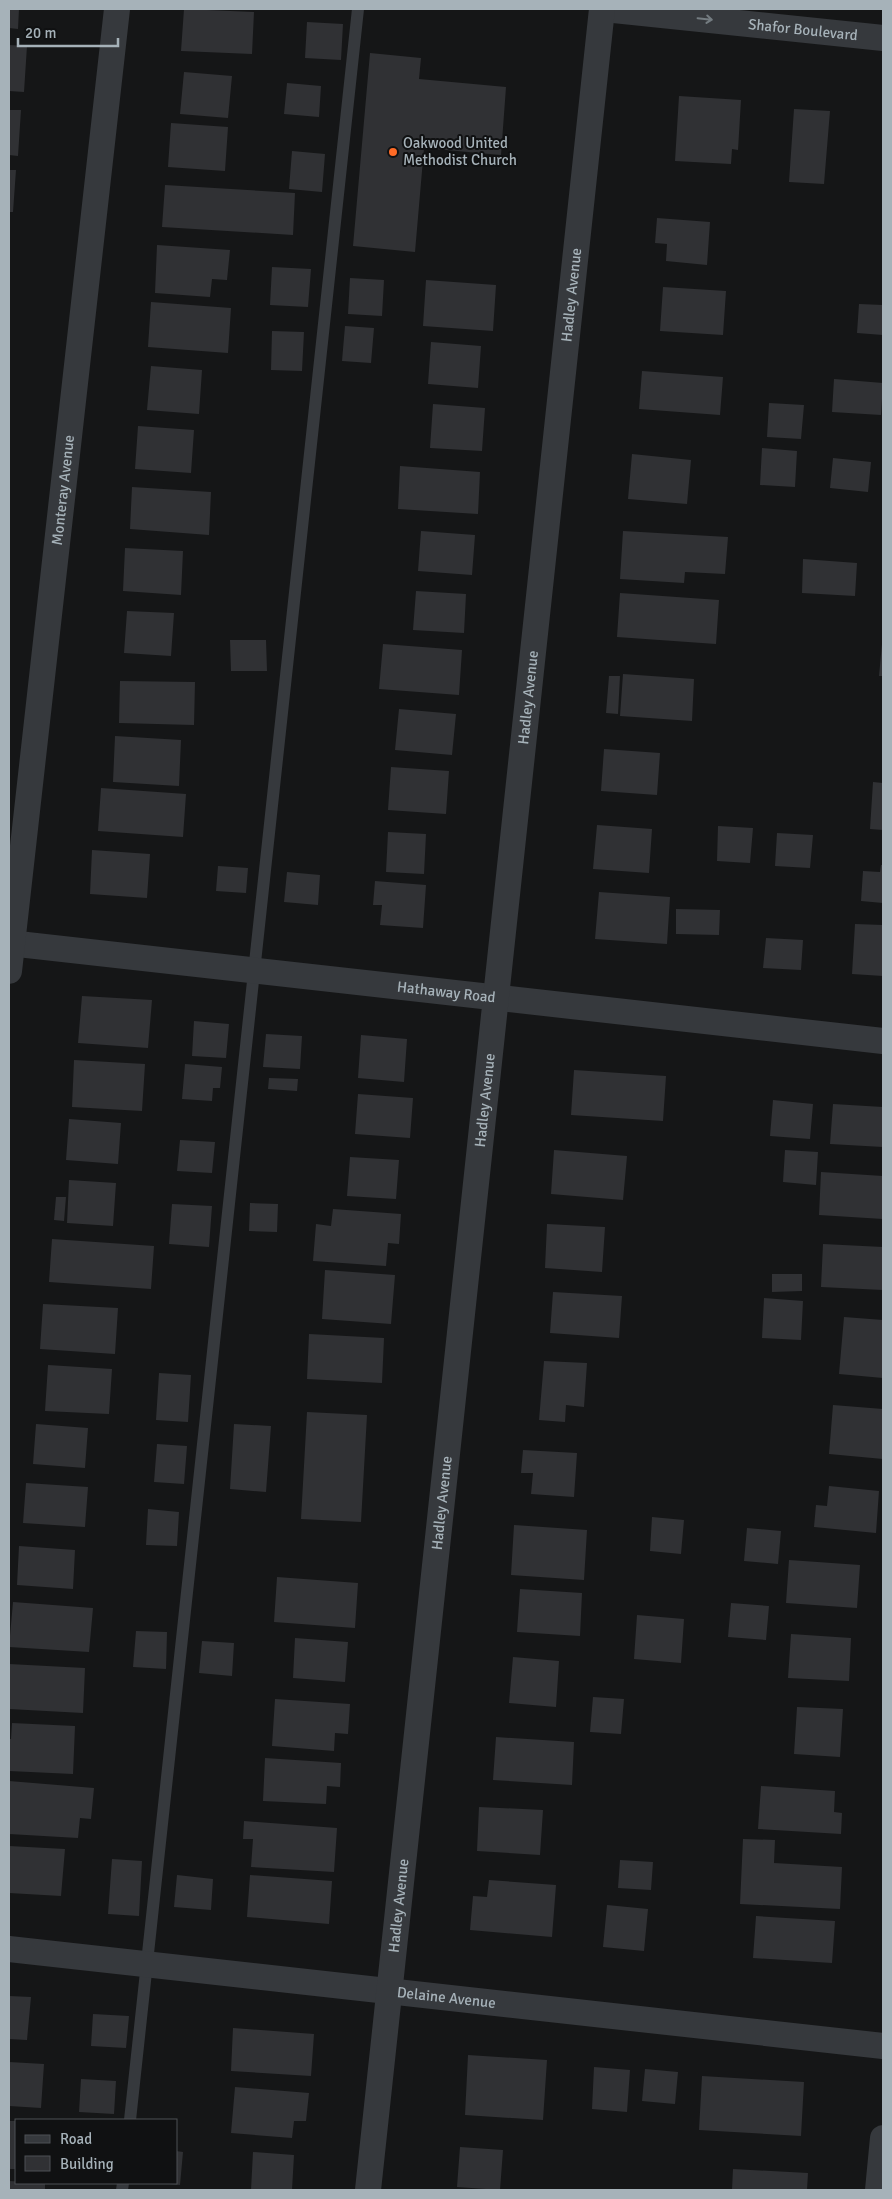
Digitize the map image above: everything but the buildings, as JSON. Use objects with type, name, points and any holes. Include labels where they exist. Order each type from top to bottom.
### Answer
[{"type":"street","name":"Monteray Avenue","points":[[9,971],[10,943],[117,9]]},
{"type":"street","name":"Shafor Boulevard","points":[[603,9],[883,38]]},
{"type":"street","name":"Hadley Avenue","points":[[368,2190],[603,9]]},
{"type":"street","name":"Hathaway Road","points":[[10,943],[883,1041]]},
{"type":"street","name":"Delaine Avenue","points":[[9,1949],[883,2046]]},
{"type":"street","points":[[878,2190],[883,2138]]},
{"type":"lane","points":[[130,2119],[358,9]]},
{"type":"place","name":"Oakwood United Methodist Church","points":[[393,152]]}]
